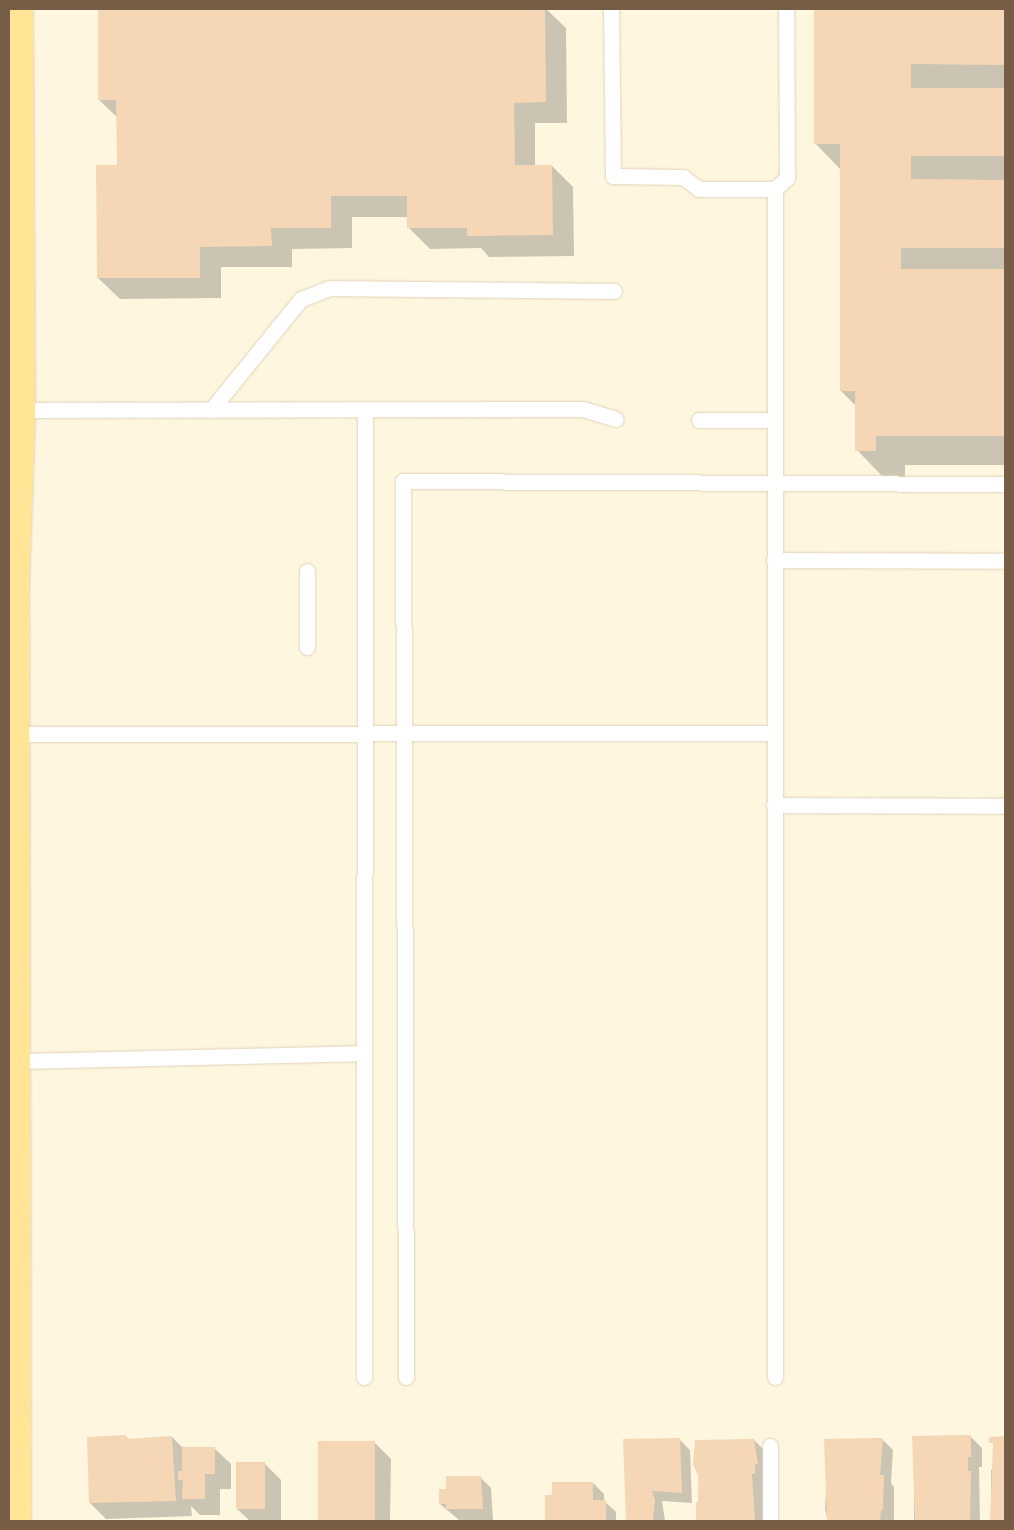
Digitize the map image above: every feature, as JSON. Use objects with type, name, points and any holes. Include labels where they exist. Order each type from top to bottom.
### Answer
[{"type":"main road","points":[[17,1521],[18,1061],[16,734],[21,410],[19,9]]},
{"type":"lane","points":[[611,9],[613,176],[683,177],[699,189],[776,189],[788,178],[786,9]]},
{"type":"lane","points":[[775,1377],[774,420],[776,189]]},
{"type":"lane","points":[[211,410],[301,299],[329,288],[614,291]]},
{"type":"lane","points":[[21,410],[583,408],[615,419]]},
{"type":"lane","points":[[364,1377],[365,410]]},
{"type":"lane","points":[[699,420],[774,420]]},
{"type":"lane","points":[[406,1377],[403,481],[1005,484]]},
{"type":"lane","points":[[774,560],[1005,560]]},
{"type":"lane","points":[[307,571],[307,647]]},
{"type":"lane","points":[[16,734],[304,733],[364,736],[404,732],[774,733]]},
{"type":"lane","points":[[774,805],[1005,806]]},
{"type":"lane","points":[[18,1061],[364,1053]]},
{"type":"lane","points":[[770,1446],[770,1521]]},
{"type":"building","points":[[98,9],[545,9],[546,102],[514,103],[515,165],[552,165],[553,235],[467,236],[467,228],[407,228],[407,196],[331,196],[331,228],[271,228],[272,246],[200,247],[200,278],[97,278],[96,165],[117,165],[116,100],[98,100]]},
{"type":"building","points":[[814,9],[1005,9],[1005,65],[911,64],[911,88],[1005,88],[1005,156],[911,156],[911,179],[1005,180],[1005,248],[901,248],[901,269],[1005,269],[1005,436],[876,436],[876,451],[855,451],[855,391],[840,391],[840,144],[814,144]]},
{"type":"building","points":[[126,1435],[126,1439],[172,1436],[176,1501],[89,1503],[87,1437]]},
{"type":"building","points":[[971,1435],[971,1457],[968,1457],[968,1471],[971,1471],[970,1521],[915,1521],[912,1436]]},
{"type":"building","points":[[1005,1436],[1005,1521],[990,1521],[993,1443],[989,1443],[989,1437]]},
{"type":"building","points":[[680,1438],[682,1493],[652,1491],[655,1500],[653,1521],[626,1521],[623,1439]]},
{"type":"building","points":[[883,1438],[880,1475],[884,1475],[883,1510],[881,1510],[880,1521],[827,1521],[824,1439]]},
{"type":"building","points":[[754,1439],[758,1464],[755,1464],[755,1474],[752,1474],[755,1521],[696,1521],[696,1502],[699,1502],[698,1476],[693,1464],[695,1440]]},
{"type":"building","points":[[318,1441],[375,1441],[375,1521],[318,1521]]},
{"type":"building","points":[[182,1447],[215,1447],[215,1474],[205,1474],[205,1499],[182,1499],[183,1480],[178,1480],[178,1471],[182,1471]]},
{"type":"building","points":[[236,1462],[265,1462],[265,1509],[236,1509]]},
{"type":"building","points":[[446,1476],[481,1476],[483,1509],[446,1509],[446,1504],[439,1504],[439,1489],[446,1489]]},
{"type":"building","points":[[552,1482],[593,1482],[593,1500],[606,1500],[606,1521],[545,1521],[545,1495],[552,1495]]}]
